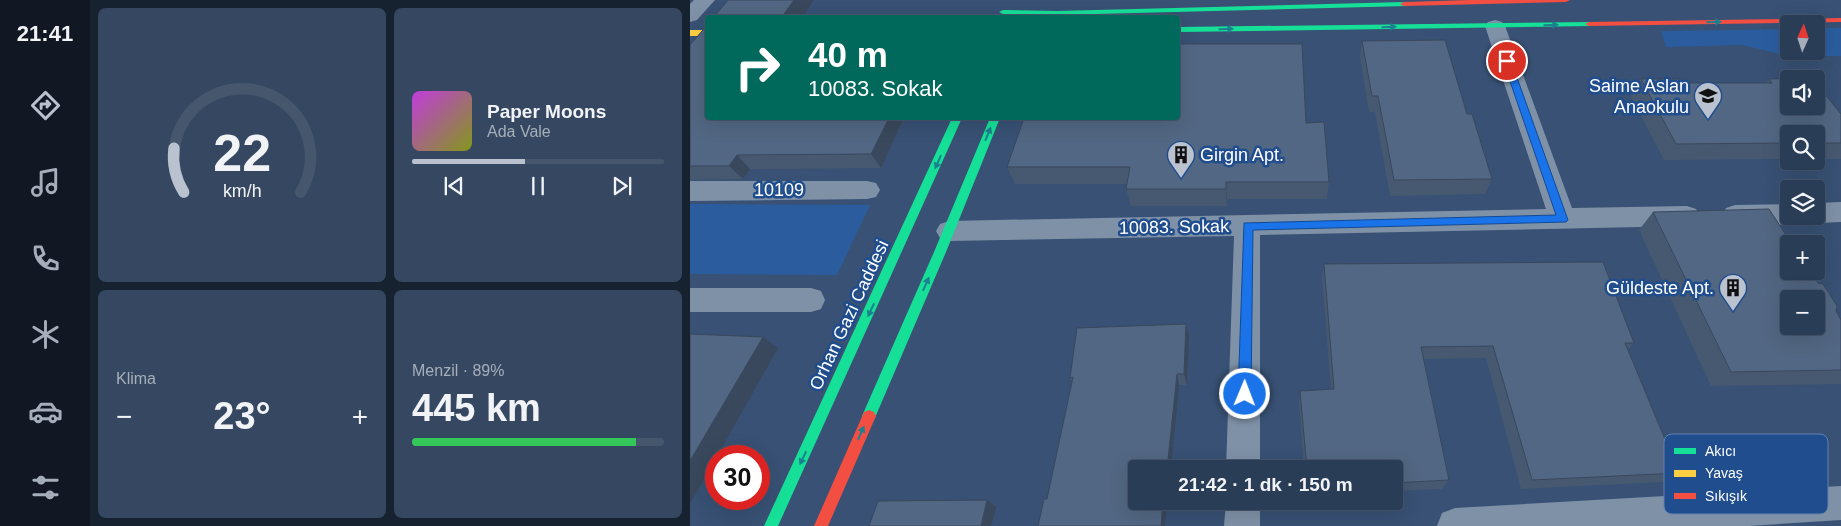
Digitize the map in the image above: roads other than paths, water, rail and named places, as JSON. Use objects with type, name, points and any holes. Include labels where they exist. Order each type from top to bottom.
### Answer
[{"type":"street","points":[[690,16],[705,0]]},
{"type":"street","points":[[1008,0],[1002,15],[1466,1],[1566,0]]},
{"type":"street","points":[[1037,15],[1043,0]]},
{"type":"street","points":[[1180,30],[1841,20]]},
{"type":"street","points":[[1495,26],[1563,220]]},
{"type":"street","points":[[690,33],[705,33]]},
{"type":"street","name":"Orhan Gazi Caddesi","points":[[771,526],[956,120]]},
{"type":"street","points":[[821,526],[949,231],[994,120]]},
{"type":"street","name":"10109","points":[[690,191],[867,190]]},
{"type":"street","points":[[1825,213],[1841,212]]},
{"type":"street","name":"10083. Sokak","points":[[949,231],[1780,214]]},
{"type":"street","points":[[1760,215],[1774,238]]},
{"type":"street","points":[[1243,460],[1247,226]]},
{"type":"street","points":[[690,300],[811,300]]},
{"type":"street","points":[[1828,504],[1841,503]]},
{"type":"street","points":[[1242,526],[1243,510]]},
{"type":"street","points":[[1455,526],[1664,514]]},
{"type":"place","name":"Saime Aslan Anaokulu","points":[[1708,120]]},
{"type":"place","name":"Girgin Apt.","points":[[1181,179]]},
{"type":"place","name":"Güldeste Apt.","points":[[1733,312]]}]
